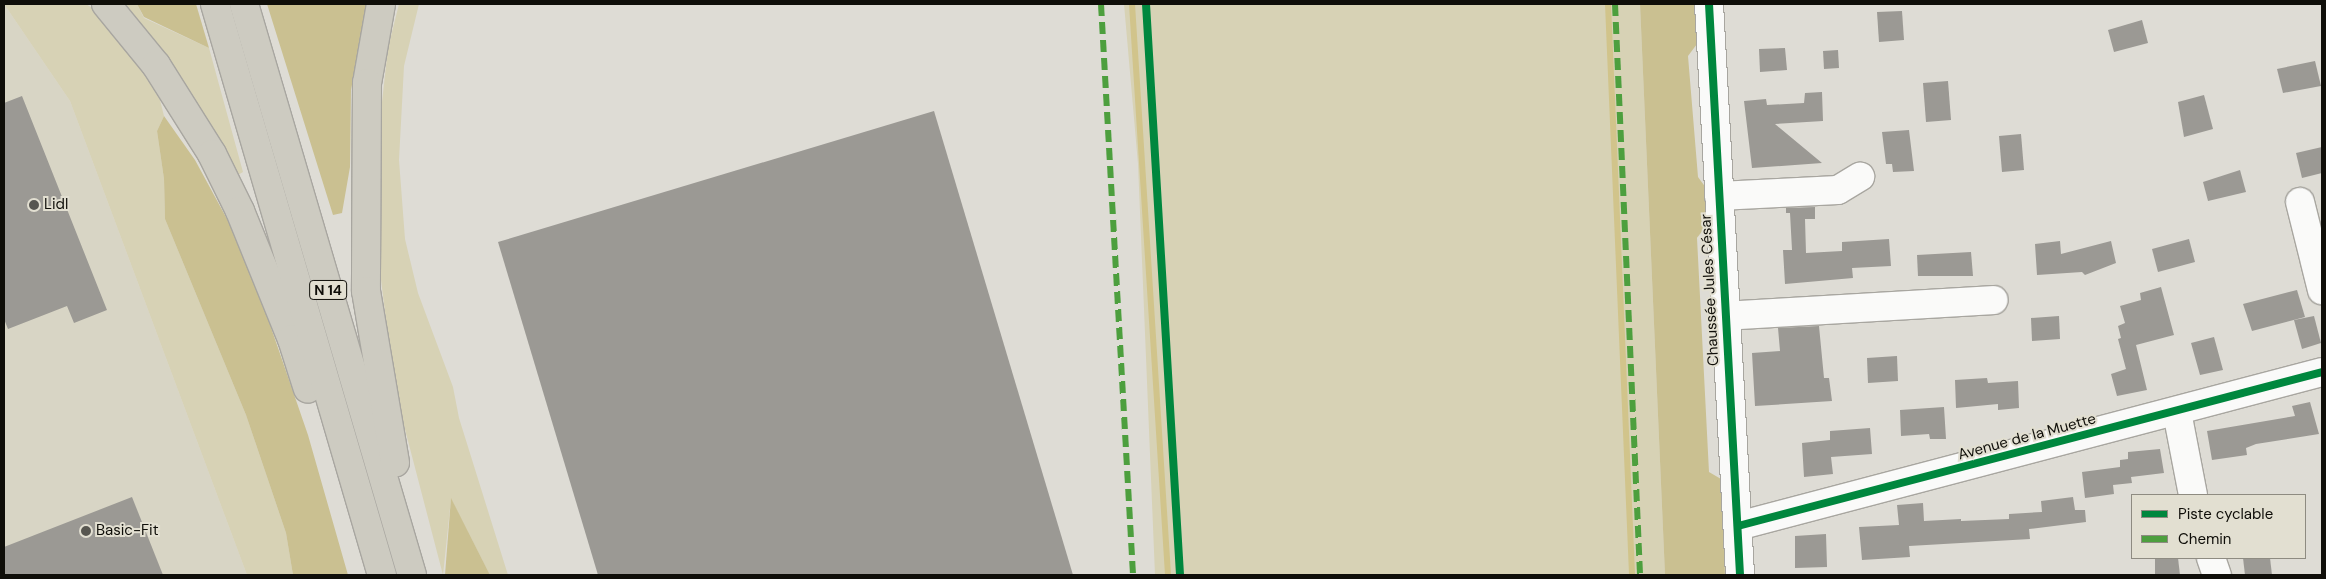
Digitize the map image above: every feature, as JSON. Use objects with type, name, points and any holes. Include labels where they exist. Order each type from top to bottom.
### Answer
[{"type":"highway","points":[[106,4],[156,65],[212,154],[240,211],[292,339],[334,469],[360,502]]},
{"type":"highway","name":"N 14","points":[[215,4],[382,575]]},
{"type":"highway","name":"N 14","points":[[244,4],[413,575]]},
{"type":"highway","points":[[381,4],[368,83],[364,163],[366,292],[413,575]]},
{"type":"street","name":"Chaussée Jules César","points":[[1709,4],[1724,316],[1740,575]]},
{"type":"street","points":[[1719,196],[1838,190],[1860,177]]},
{"type":"street","points":[[2300,202],[2322,290]]},
{"type":"street","points":[[1724,316],[1994,300]]},
{"type":"street","name":"Avenue de la Muette","points":[[1738,526],[2177,412],[2322,372]]},
{"type":"street","points":[[2177,412],[2194,494]]},
{"type":"street","points":[[2211,559],[2217,575]]},
{"type":"shaded area","points":[[4,4],[70,101],[247,575],[4,575]]},
{"type":"shaded area","points":[[4,4],[86,4],[100,13],[122,39],[160,100],[164,116],[157,131],[164,179],[165,219],[246,415],[286,533],[293,575],[247,575],[70,101]]},
{"type":"shaded area","points":[[118,4],[137,4],[144,18],[209,48],[243,172],[233,178]]},
{"type":"shaded area","points":[[137,4],[196,4],[209,48],[144,17]]},
{"type":"shaded area","points":[[267,4],[367,4],[351,90],[350,167],[342,213],[333,215]]},
{"type":"shaded area","points":[[399,4],[419,4],[404,66],[399,160],[405,239],[418,293],[453,387],[459,418],[508,575],[490,575],[451,499],[443,575],[395,391],[379,264],[377,147],[388,48]]},
{"type":"shaded area","points":[[1124,4],[1640,4],[1665,575],[1155,575],[1138,164]]},
{"type":"shaded area","points":[[1640,4],[1701,4],[1700,40],[1688,56],[1698,177],[1709,192],[1709,222],[1697,238],[1709,472],[1721,479],[1725,575],[1665,575]]},
{"type":"shaded area","points":[[164,116],[195,160],[233,230],[267,316],[308,435],[348,575],[293,575],[286,533],[246,415],[165,219],[164,179],[157,131]]},
{"type":"shaded area","points":[[451,498],[490,575],[445,575]]},
{"type":"building","points":[[1902,11],[1904,40],[1879,42],[1877,12]]},
{"type":"building","points":[[2142,20],[2148,43],[2114,52],[2108,30]]},
{"type":"building","points":[[1785,48],[1787,70],[1760,72],[1759,49]]},
{"type":"building","points":[[1838,50],[1839,68],[1824,69],[1823,51]]},
{"type":"building","points":[[2315,61],[2321,86],[2283,93],[2277,69]]},
{"type":"building","points":[[1948,81],[1951,120],[1926,122],[1923,83]]},
{"type":"building","points":[[1822,92],[1823,121],[1775,124],[1822,163],[1752,168],[1744,101],[1766,99],[1767,105],[1804,103],[1805,93]]},
{"type":"building","points":[[2204,95],[2213,129],[2184,137],[2178,102]]},
{"type":"building","name":"Lidl","points":[[22,96],[107,310],[74,323],[67,306],[8,329],[4,319],[4,103]]},
{"type":"building","points":[[934,111],[1073,575],[598,575],[498,242]]},
{"type":"building","points":[[1909,130],[1914,171],[1893,172],[1892,164],[1886,164],[1882,132]]},
{"type":"building","points":[[2021,134],[2024,170],[2002,172],[1999,136]]},
{"type":"building","points":[[2322,147],[2322,173],[2302,178],[2296,153]]},
{"type":"building","points":[[2240,170],[2246,192],[2208,201],[2203,182]]},
{"type":"building","points":[[1815,207],[1815,219],[1805,219],[1806,253],[1842,251],[1842,242],[1889,239],[1891,266],[1852,268],[1853,278],[1785,284],[1783,250],[1792,250],[1790,213],[1786,213],[1786,208]]},
{"type":"building","points":[[2189,239],[2195,262],[2158,272],[2152,249]]},
{"type":"building","points":[[2060,241],[2061,254],[2111,241],[2116,263],[2085,275],[2082,272],[2037,275],[2035,244]]},
{"type":"building","points":[[1971,252],[1973,276],[1918,276],[1917,255]]},
{"type":"building","points":[[2161,287],[2174,335],[2136,345],[2147,390],[2117,396],[2111,374],[2126,369],[2118,339],[2121,338],[2118,326],[2125,323],[2120,306],[2141,300],[2140,293]]},
{"type":"building","points":[[2297,290],[2305,317],[2252,331],[2243,304]]},
{"type":"building","points":[[2059,316],[2060,339],[2032,341],[2031,318]]},
{"type":"building","points":[[2314,316],[2321,343],[2302,349],[2294,320]]},
{"type":"building","points":[[1819,326],[1824,378],[1829,378],[1832,401],[1755,406],[1752,353],[1780,351],[1778,328]]},
{"type":"building","points":[[2214,337],[2223,370],[2200,375],[2191,343]]},
{"type":"building","points":[[1897,356],[1898,381],[1868,383],[1867,358]]},
{"type":"building","points":[[1987,378],[1988,383],[2018,381],[2019,408],[1998,410],[1998,404],[1956,408],[1955,380]]},
{"type":"building","points":[[2310,402],[2319,434],[2256,444],[2246,448],[2247,455],[2212,460],[2207,431],[2295,416],[2292,406]]},
{"type":"building","points":[[1944,407],[1946,439],[1930,439],[1929,434],[1901,436],[1900,410]]},
{"type":"building","points":[[1870,428],[1872,454],[1831,457],[1833,474],[1804,477],[1802,443],[1830,440],[1830,431]]},
{"type":"building","points":[[2160,449],[2164,473],[2131,477],[2132,483],[2113,485],[2114,494],[2085,498],[2082,472],[2120,467],[2120,460],[2128,459],[2128,452]]},
{"type":"building","points":[[132,497],[163,575],[4,575],[4,547]]},
{"type":"building","points":[[2073,497],[2075,510],[2085,510],[2086,522],[2029,529],[2030,539],[1909,546],[1910,557],[1862,560],[1859,527],[1899,525],[1897,505],[1923,503],[1924,521],[2009,519],[2009,514],[2042,512],[2041,501]]},
{"type":"building","points":[[1826,534],[1827,567],[1795,568],[1795,536]]},
{"type":"building","points":[[2155,559],[2178,559],[2180,575],[2155,575]]},
{"type":"building","points":[[2243,559],[2270,559],[2272,575],[2245,575]]},
{"type":"waterway","points":[[1132,4],[1168,575]]},
{"type":"waterway","points":[[1608,4],[1632,575]]},
{"type":"marked path","points":[[1101,4],[1133,575]]},
{"type":"marked path","points":[[1615,4],[1640,575]]},
{"type":"cycle path","points":[[1146,4],[1180,575]]},
{"type":"cycle path","points":[[1709,4],[1740,575]]},
{"type":"cycle path","points":[[1738,526],[2322,372]]},
{"type":"place","name":"Lidl","points":[[34,205]]},
{"type":"place","name":"Basic-Fit","points":[[86,531]]}]
